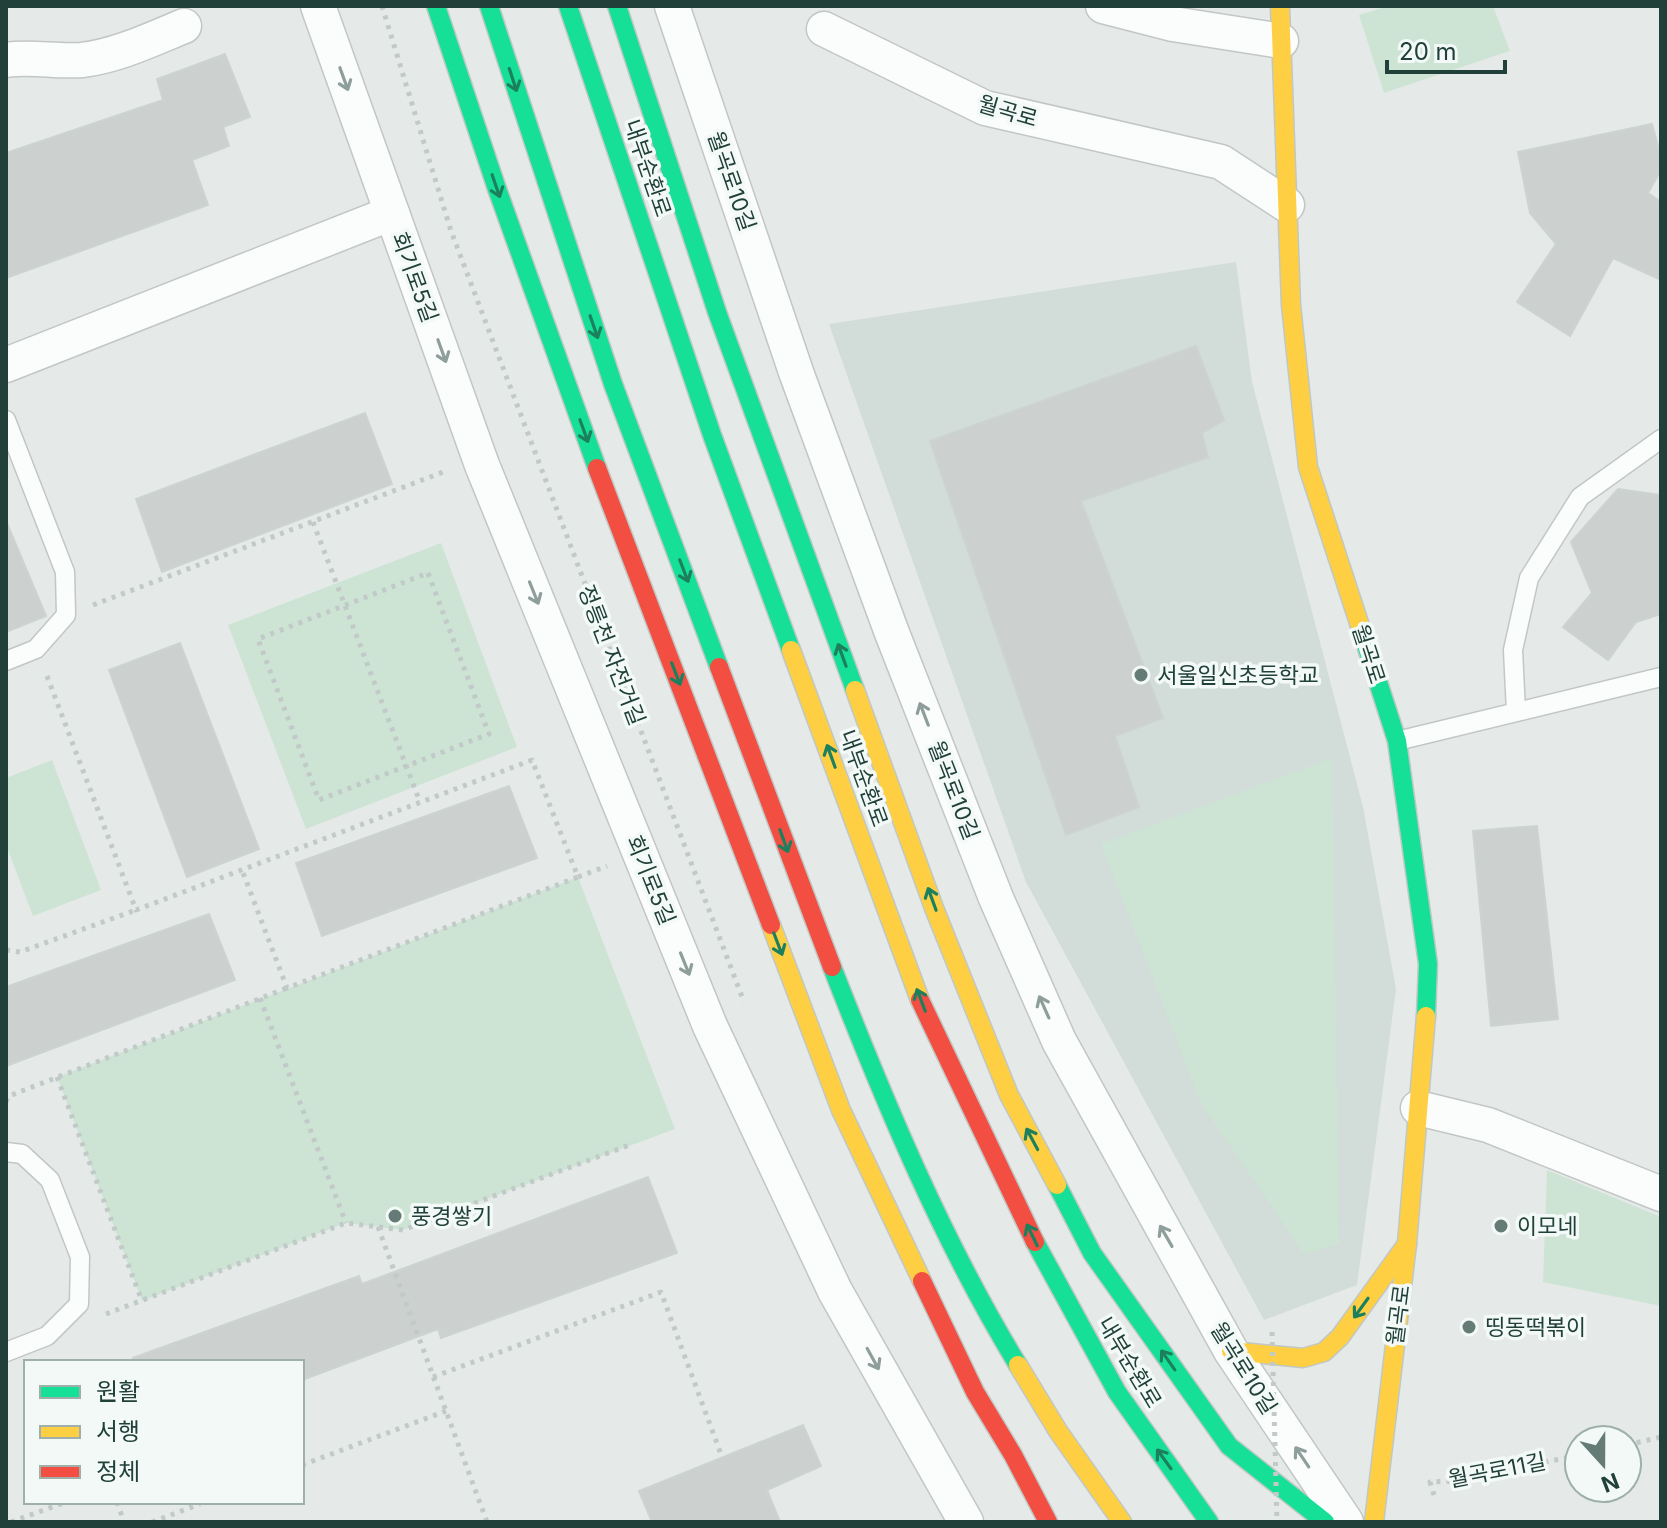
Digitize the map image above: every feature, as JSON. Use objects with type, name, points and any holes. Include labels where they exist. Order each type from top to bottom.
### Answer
[{"type":"main road","points":[[436,6],[496,186],[600,475],[841,1110],[975,1392],[1051,1522]]},
{"type":"main road","points":[[489,6],[613,383],[858,1038],[919,1179],[960,1264],[1045,1410],[1122,1522]]},
{"type":"main road","name":"내부순환로","points":[[568,6],[712,435],[924,1010],[1039,1250],[1117,1392],[1209,1522]]},
{"type":"main road","points":[[617,6],[717,312],[934,908],[1009,1095],[1092,1253],[1229,1446],[1325,1522]]},
{"type":"main road","name":"월곡로","points":[[1280,6],[1291,305],[1308,467],[1397,741],[1428,964],[1407,1244],[1374,1522]]},
{"type":"main road","points":[[1231,1351],[1303,1358],[1324,1352],[1340,1337],[1407,1244]]},
{"type":"street","name":"회기로5길","points":[[318,6],[480,458],[710,1026],[835,1291],[966,1522]]},
{"type":"street","name":"월곡로10길","points":[[672,6],[796,372],[892,633],[996,898],[1059,1041],[1231,1351],[1346,1522]]},
{"type":"street","points":[[1103,6],[1173,24],[1281,41]]},
{"type":"street","points":[[6,60],[86,60],[184,26]]},
{"type":"street","name":"월곡로","points":[[824,29],[985,108],[1221,162],[1287,205]]},
{"type":"street","name":"회기로5길","points":[[6,365],[392,213]]},
{"type":"street","points":[[1418,1108],[1488,1125],[1661,1194]]},
{"type":"lane","points":[[6,420],[65,572],[66,615],[36,649],[6,661]]},
{"type":"lane","points":[[1516,712],[1513,650],[1529,578],[1580,497],[1661,439]]},
{"type":"lane","points":[[1397,741],[1661,677]]},
{"type":"lane","points":[[6,1152],[22,1154],[50,1180],[80,1257],[79,1304],[47,1336],[6,1352]]},
{"type":"path","name":"정릉천 자전거길","points":[[382,6],[451,231],[746,1009]]},
{"type":"path","points":[[66,615],[480,458]]},
{"type":"path","points":[[313,522],[420,802]]},
{"type":"path","points":[[428,573],[489,734],[319,800],[258,639],[345,605],[428,573]]},
{"type":"path","points":[[36,649],[136,910]]},
{"type":"path","points":[[6,950],[20,952],[532,760],[578,877],[57,1077],[9,1096],[6,1102]]},
{"type":"path","points":[[242,870],[287,988]]},
{"type":"path","points":[[260,998],[346,1223]]},
{"type":"path","points":[[57,1077],[142,1301]]},
{"type":"path","points":[[102,1316],[346,1223],[403,1230],[632,1144]]},
{"type":"path","points":[[378,1227],[487,1522]]},
{"type":"path","points":[[433,1377],[661,1292],[722,1457]]},
{"type":"path","points":[[1272,1332],[1277,1522]]},
{"type":"path","points":[[304,1464],[446,1411]]},
{"type":"path","name":"월곡로11길","points":[[1434,1495],[1430,1482],[1455,1481],[1563,1458]]},
{"type":"path","points":[[11,1522],[60,1504]]},
{"type":"path","points":[[152,1522],[200,1504]]},
{"type":"shaded area","name":"서울일신초등학교","points":[[1236,262],[1252,382],[1363,807],[1396,989],[1357,1285],[1264,1320],[1026,882],[829,324]]},
{"type":"green space","points":[[1388,6],[1493,6],[1510,51],[1384,93],[1359,15]]},
{"type":"green space","points":[[441,543],[517,747],[306,829],[228,625]]},
{"type":"green space","points":[[1332,758],[1339,1244],[1304,1254],[1201,1103],[1101,844]]},
{"type":"green space","points":[[52,760],[101,890],[33,916],[6,845],[6,778]]},
{"type":"green space","points":[[578,877],[675,1129],[403,1230],[346,1223],[142,1301],[57,1077]]},
{"type":"green space","points":[[1547,1170],[1661,1217],[1661,1306],[1543,1282]]},
{"type":"pier","points":[[503,6],[540,6],[596,182],[627,293],[876,997],[992,1215],[1096,1400],[1175,1522],[1140,1522],[1071,1418],[970,1234],[855,1007]]},
{"type":"building","points":[[225,54],[250,117],[223,127],[229,146],[192,160],[208,205],[6,278],[6,153],[163,100],[157,79]]},
{"type":"building","points":[[1652,124],[1661,157],[1661,170],[1648,193],[1661,202],[1661,280],[1613,258],[1570,336],[1517,302],[1556,244],[1530,213],[1518,152]]},
{"type":"building","points":[[1196,346],[1224,420],[1202,433],[1208,457],[1081,501],[1163,718],[1115,736],[1139,807],[1066,835],[930,441]]},
{"type":"building","points":[[365,413],[392,484],[162,572],[136,499]]},
{"type":"building","points":[[1618,489],[1661,495],[1661,614],[1636,622],[1608,660],[1563,627],[1592,593],[1571,542]]},
{"type":"building","points":[[6,521],[46,616],[6,632]]},
{"type":"building","points":[[180,643],[259,849],[187,877],[109,670]]},
{"type":"building","points":[[509,786],[537,858],[322,936],[296,863]]},
{"type":"building","points":[[1537,826],[1558,1019],[1491,1026],[1473,831]]},
{"type":"building","points":[[209,914],[235,980],[6,1066],[6,987]]},
{"type":"building","points":[[648,1177],[677,1253],[441,1338],[438,1329],[304,1379],[304,1360],[134,1360],[359,1276],[362,1284]]},
{"type":"building","points":[[803,1425],[821,1466],[767,1490],[780,1522],[652,1522],[639,1491]]},
{"type":"traffic: fast","points":[[436,6],[496,186],[597,468]]},
{"type":"traffic: fast","points":[[489,6],[613,384],[719,667]]},
{"type":"traffic: fast","points":[[568,6],[712,435],[791,650]]},
{"type":"traffic: fast","points":[[617,6],[717,312],[855,690]]},
{"type":"traffic: fast","points":[[1360,626],[1397,741],[1428,964],[1426,1016]]},
{"type":"traffic: fast","points":[[832,967],[916,1170],[964,1269],[1018,1365]]},
{"type":"traffic: fast","points":[[1057,1185],[1092,1253],[1229,1446],[1325,1522]]},
{"type":"traffic: fast","points":[[1035,1242],[1117,1392],[1209,1522]]},
{"type":"traffic: slow","points":[[1280,6],[1291,305],[1308,467],[1360,626]]},
{"type":"traffic: slow","points":[[791,650],[920,1000]]},
{"type":"traffic: slow","points":[[855,690],[934,908],[1009,1095],[1057,1185]]},
{"type":"traffic: slow","points":[[771,925],[841,1110],[922,1281]]},
{"type":"traffic: slow","points":[[1374,1522],[1407,1244],[1426,1016]]},
{"type":"traffic: slow","points":[[1231,1351],[1303,1358],[1324,1352],[1340,1337],[1407,1244]]},
{"type":"traffic: slow","points":[[1018,1365],[1058,1431],[1122,1522]]},
{"type":"traffic: jam","points":[[597,468],[771,925]]},
{"type":"traffic: jam","points":[[719,667],[832,967]]},
{"type":"traffic: jam","points":[[920,1000],[1035,1242]]},
{"type":"traffic: jam","points":[[922,1281],[975,1392],[1048,1522]]},
{"type":"place","name":"서울일신초등학교","points":[[1141,675]]},
{"type":"place","name":"풍경쌓기","points":[[395,1216]]},
{"type":"place","name":"이모네","points":[[1501,1226]]},
{"type":"place","name":"띵동떡볶이","points":[[1469,1327]]}]
